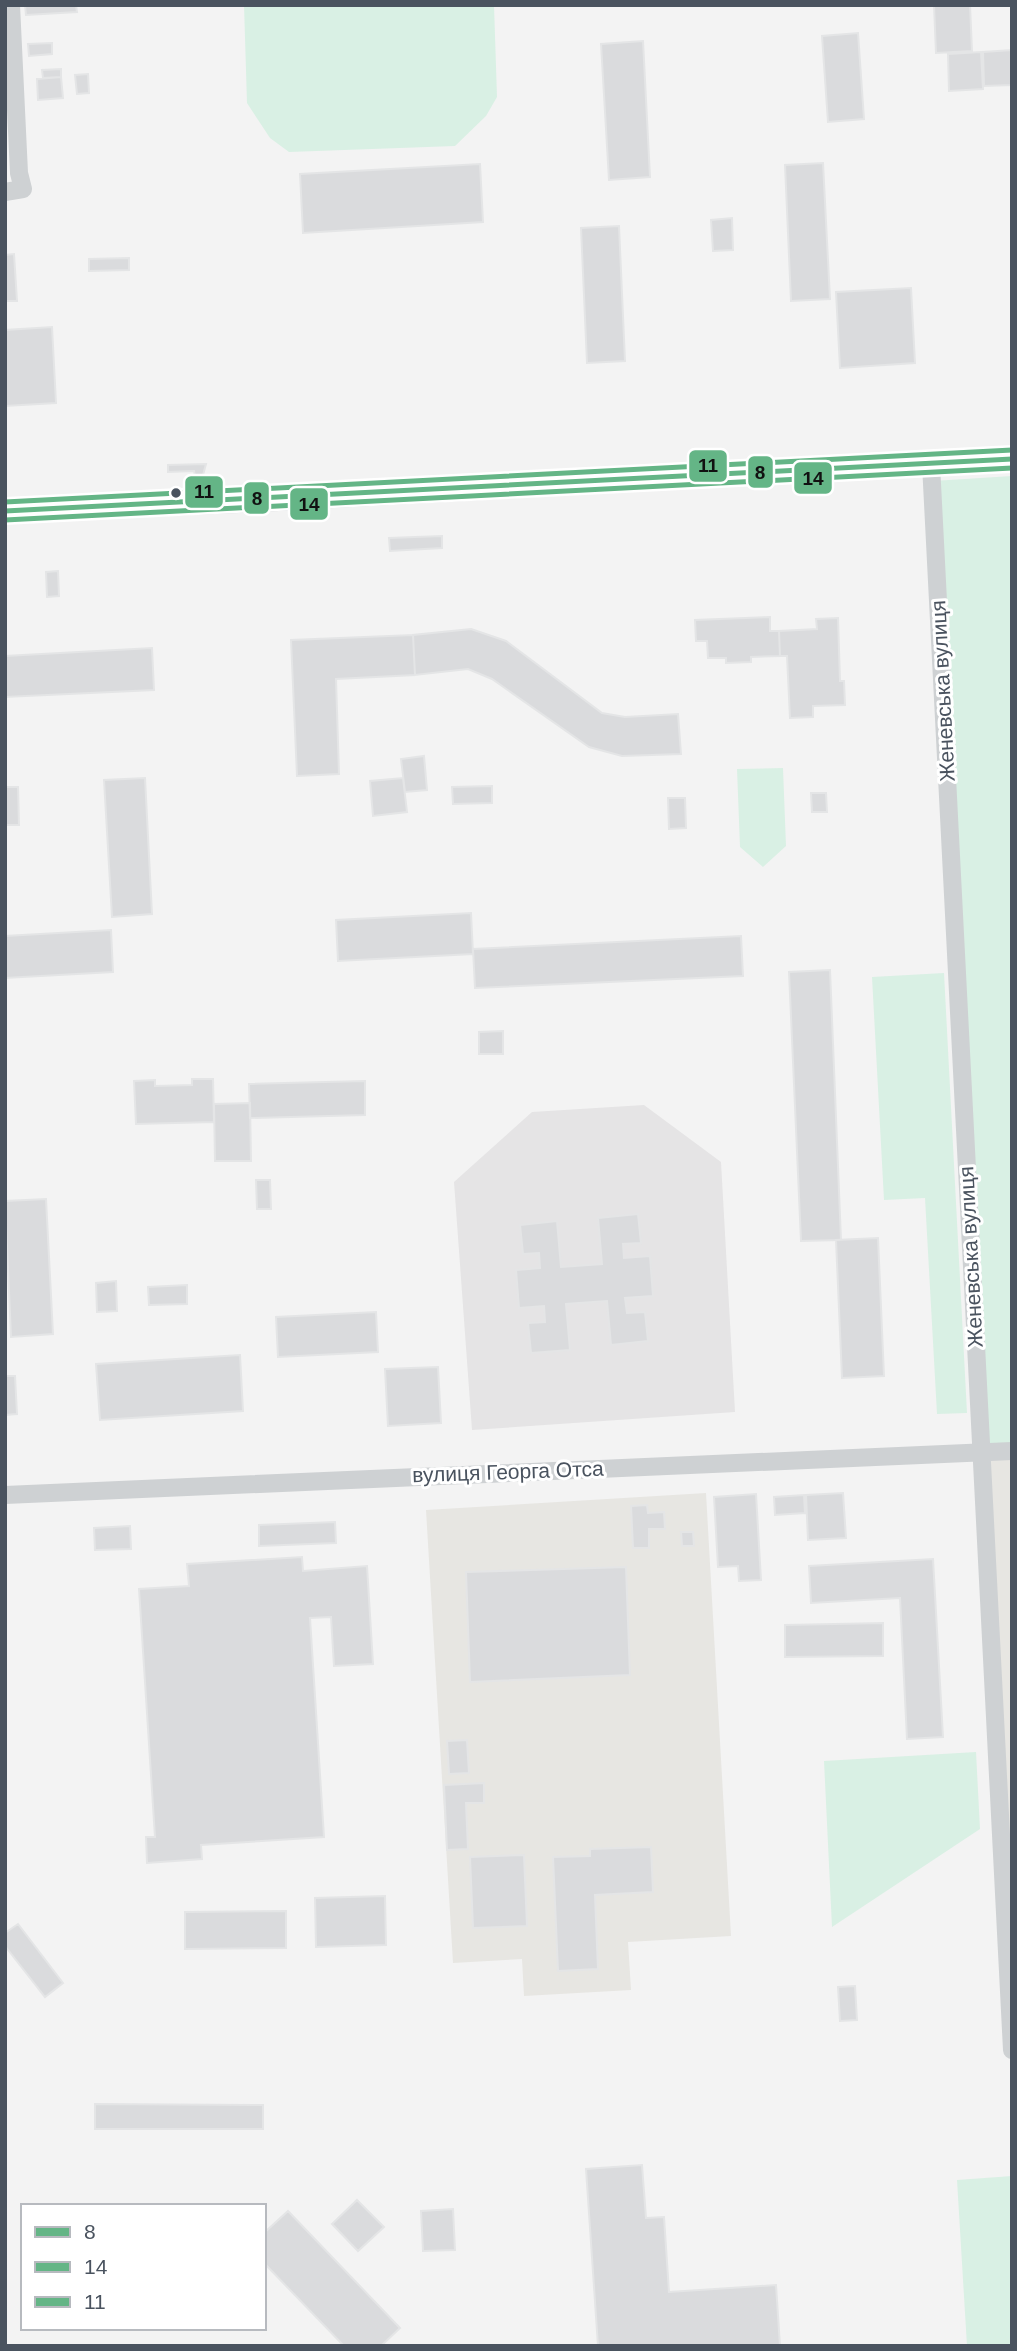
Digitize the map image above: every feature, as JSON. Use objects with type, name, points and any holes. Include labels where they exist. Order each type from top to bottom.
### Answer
[{"type":"main road","points":[[5,511],[260,500],[1012,459]]},
{"type":"street","points":[[5,192],[23,189],[19,173],[11,5]]},
{"type":"street","name":"Женевська вулиця","points":[[931,464],[1012,2050]]},
{"type":"street","name":"вулиця Георга Отса","points":[[5,1495],[1012,1451]]},
{"type":"shaded area","points":[[644,1105],[721,1162],[735,1412],[472,1430],[454,1182],[532,1112]]},
{"type":"shaded area","points":[[1012,1451],[1012,2031],[981,1453]]},
{"type":"shaded area","points":[[706,1493],[731,1936],[628,1942],[631,1990],[524,1996],[522,1959],[453,1963],[426,1510]]},
{"type":"green space","points":[[244,5],[494,5],[497,97],[486,116],[455,146],[289,152],[270,138],[247,103]]},
{"type":"green space","points":[[1012,476],[1012,1451],[981,1453],[933,481]]},
{"type":"green space","points":[[783,768],[786,846],[763,867],[740,847],[737,769]]},
{"type":"green space","points":[[944,973],[967,1413],[937,1414],[925,1198],[884,1200],[872,977]]},
{"type":"green space","points":[[976,1752],[980,1829],[832,1927],[824,1761]]},
{"type":"green space","points":[[1012,2176],[1012,2346],[967,2346],[957,2180]]},
{"type":"building","points":[[25,5],[76,5],[77,12],[26,15]]},
{"type":"building","points":[[934,5],[970,5],[972,51],[936,53]]},
{"type":"building","points":[[858,33],[864,119],[828,122],[822,36]]},
{"type":"building","points":[[643,41],[650,177],[609,180],[601,44]]},
{"type":"building","points":[[52,43],[52,54],[29,56],[28,44]]},
{"type":"building","points":[[1012,50],[1012,85],[984,86],[983,52]]},
{"type":"building","points":[[981,52],[983,89],[949,91],[948,54]]},
{"type":"building","points":[[61,69],[61,77],[43,78],[42,70]]},
{"type":"building","points":[[88,74],[89,93],[77,94],[75,75]]},
{"type":"building","points":[[61,77],[63,98],[38,100],[37,79]]},
{"type":"building","points":[[823,163],[830,299],[791,301],[785,165]]},
{"type":"building","points":[[480,164],[483,222],[303,233],[300,174]]},
{"type":"building","points":[[732,218],[733,250],[713,251],[711,220]]},
{"type":"building","points":[[619,226],[625,361],[587,363],[581,228]]},
{"type":"building","points":[[14,254],[17,301],[5,301],[5,255]]},
{"type":"building","points":[[129,258],[129,270],[89,271],[89,259]]},
{"type":"building","points":[[911,288],[915,363],[840,368],[836,292]]},
{"type":"building","points":[[52,327],[56,403],[5,406],[5,330]]},
{"type":"building","points":[[206,464],[203,475],[195,476],[194,471],[168,472],[168,465]]},
{"type":"building","points":[[442,536],[442,548],[390,551],[389,538]]},
{"type":"building","points":[[58,571],[59,596],[47,597],[46,572]]},
{"type":"building","points":[[770,617],[770,631],[779,631],[780,656],[751,657],[751,662],[726,663],[726,658],[708,658],[707,641],[696,641],[695,620]]},
{"type":"building","points":[[838,618],[840,681],[844,681],[845,705],[813,706],[813,717],[790,718],[787,656],[780,656],[779,631],[817,629],[816,619]]},
{"type":"building","points":[[471,629],[506,641],[602,713],[625,717],[678,714],[681,754],[622,756],[589,747],[492,679],[468,669],[415,675],[413,635]]},
{"type":"building","points":[[413,635],[415,675],[336,679],[339,774],[297,776],[291,640]]},
{"type":"building","points":[[152,648],[154,690],[5,697],[5,656]]},
{"type":"building","points":[[424,756],[427,790],[405,792],[401,759]]},
{"type":"building","points":[[145,778],[152,914],[112,917],[104,780]]},
{"type":"building","points":[[403,778],[407,812],[373,816],[370,781]]},
{"type":"building","points":[[492,786],[492,803],[453,804],[452,787]]},
{"type":"building","points":[[5,787],[18,787],[19,825],[5,825]]},
{"type":"building","points":[[811,793],[826,793],[827,812],[812,812]]},
{"type":"building","points":[[668,798],[685,798],[686,828],[669,829]]},
{"type":"building","points":[[471,913],[473,954],[338,961],[336,920]]},
{"type":"building","points":[[111,930],[113,972],[5,978],[5,936]]},
{"type":"building","points":[[741,936],[743,976],[475,988],[473,949]]},
{"type":"building","points":[[830,970],[841,1240],[801,1241],[789,972]]},
{"type":"building","points":[[503,1031],[503,1054],[479,1054],[479,1032]]},
{"type":"building","points":[[192,1079],[213,1079],[214,1122],[136,1124],[134,1081],[155,1080],[155,1086],[192,1085]]},
{"type":"building","points":[[365,1081],[365,1115],[250,1118],[249,1084]]},
{"type":"building","points":[[250,1103],[251,1161],[215,1161],[214,1104]]},
{"type":"building","points":[[256,1180],[270,1180],[271,1209],[257,1209]]},
{"type":"building","points":[[46,1199],[53,1334],[11,1337],[5,1201]]},
{"type":"building","points":[[638,1214],[641,1243],[623,1244],[624,1258],[650,1256],[653,1296],[625,1298],[627,1313],[645,1312],[648,1341],[611,1345],[607,1301],[566,1304],[570,1350],[531,1353],[528,1323],[545,1322],[544,1306],[519,1308],[516,1270],[540,1268],[539,1253],[523,1254],[520,1225],[557,1221],[561,1267],[602,1264],[598,1218]]},
{"type":"building","points":[[878,1238],[884,1376],[842,1378],[836,1240]]},
{"type":"building","points":[[116,1281],[117,1311],[97,1312],[96,1283]]},
{"type":"building","points":[[187,1285],[187,1304],[149,1305],[148,1287]]},
{"type":"building","points":[[376,1312],[378,1352],[278,1357],[276,1317]]},
{"type":"building","points":[[240,1355],[243,1411],[100,1420],[96,1364]]},
{"type":"building","points":[[438,1367],[441,1423],[388,1426],[385,1369]]},
{"type":"building","points":[[5,1376],[15,1376],[17,1414],[5,1415]]},
{"type":"building","points":[[843,1493],[846,1538],[808,1540],[806,1495]]},
{"type":"building","points":[[756,1494],[761,1580],[739,1581],[738,1566],[718,1567],[714,1497]]},
{"type":"building","points":[[804,1495],[805,1513],[775,1515],[774,1497]]},
{"type":"building","points":[[647,1505],[648,1513],[664,1512],[665,1529],[649,1529],[649,1548],[633,1548],[631,1506]]},
{"type":"building","points":[[335,1522],[336,1543],[259,1546],[259,1525]]},
{"type":"building","points":[[130,1526],[131,1549],[95,1550],[94,1528]]},
{"type":"building","points":[[681,1532],[693,1532],[694,1546],[682,1546]]},
{"type":"building","points":[[302,1557],[303,1571],[367,1566],[373,1664],[334,1666],[331,1617],[310,1618],[324,1837],[201,1845],[202,1859],[147,1863],[146,1837],[155,1837],[139,1589],[189,1586],[187,1564]]},
{"type":"building","points":[[933,1559],[943,1737],[907,1739],[900,1598],[811,1603],[809,1566]]},
{"type":"building","points":[[626,1567],[630,1675],[470,1682],[466,1572]]},
{"type":"building","points":[[883,1623],[883,1656],[785,1657],[785,1625]]},
{"type":"building","points":[[467,1740],[469,1773],[449,1774],[447,1741]]},
{"type":"building","points":[[484,1783],[484,1803],[466,1803],[468,1849],[447,1850],[444,1785]]},
{"type":"building","points":[[651,1847],[653,1892],[595,1895],[598,1969],[558,1971],[553,1857],[590,1856],[590,1849]]},
{"type":"building","points":[[524,1855],[527,1926],[473,1928],[470,1857]]},
{"type":"building","points":[[385,1896],[386,1945],[316,1947],[315,1898]]},
{"type":"building","points":[[286,1911],[286,1948],[185,1949],[185,1912]]},
{"type":"building","points":[[18,1924],[63,1983],[45,1997],[5,1946],[5,1933]]},
{"type":"building","points":[[855,1986],[857,2020],[840,2021],[838,1987]]},
{"type":"building","points":[[95,2104],[263,2105],[263,2129],[95,2129]]},
{"type":"building","points":[[642,2165],[646,2218],[664,2217],[669,2292],[776,2285],[780,2346],[598,2346],[586,2169]]},
{"type":"building","points":[[357,2200],[384,2227],[358,2251],[332,2224]]},
{"type":"building","points":[[453,2209],[455,2250],[423,2251],[421,2211]]},
{"type":"building","points":[[288,2211],[400,2328],[381,2346],[344,2346],[266,2265],[266,2231]]},
{"type":"transit line","name":"11","points":[[5,502],[1012,450]]},
{"type":"transit line","name":"8","points":[[5,511],[1012,459]]},
{"type":"transit line","name":"14","points":[[5,520],[1012,468]]}]
